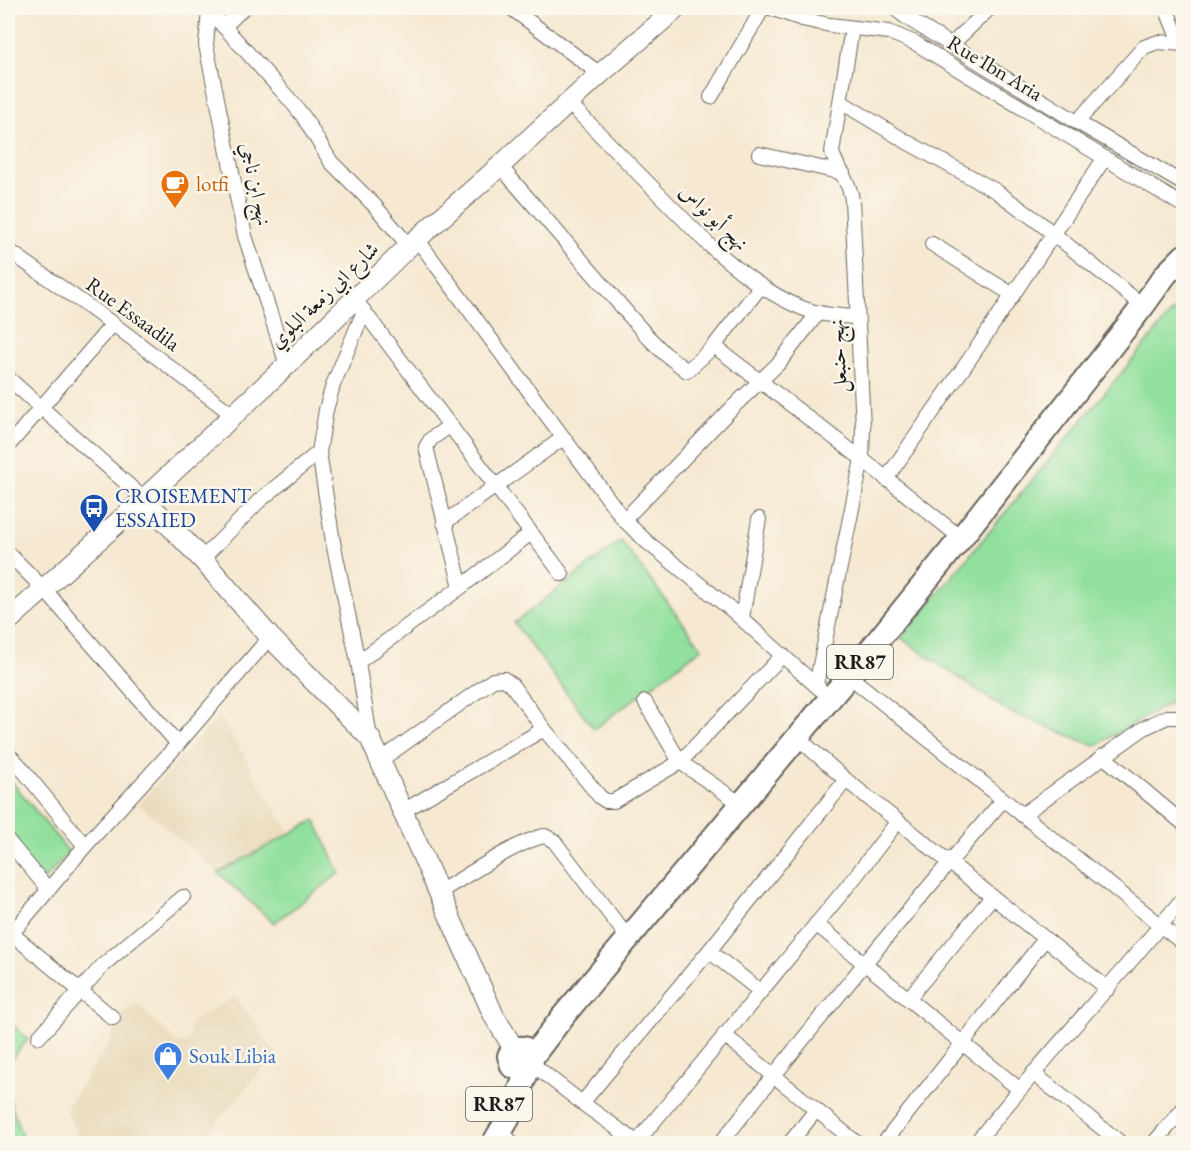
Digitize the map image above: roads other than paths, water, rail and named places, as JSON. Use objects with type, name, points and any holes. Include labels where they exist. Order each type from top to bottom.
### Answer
[{"type":"main road","name":"شارع ابي زمعة البلوي","points":[[8,621],[144,499],[286,365],[360,305],[413,243],[568,102],[677,8]]},
{"type":"main road","name":"RR87","points":[[477,1143],[522,1057],[564,1015],[798,738],[824,691],[849,676],[961,538],[1145,304],[1166,274],[1184,256]]},
{"type":"main road","name":"RR87","points":[[1145,304],[1184,275]]},
{"type":"main road","points":[[144,499],[202,559],[270,637],[370,738],[494,1016],[522,1057]]},
{"type":"main road","name":"RR87","points":[[503,1139],[517,1100],[522,1057]]},
{"type":"street","points":[[224,27],[243,8]]},
{"type":"street","points":[[511,8],[600,74]]},
{"type":"street","points":[[711,97],[763,8]]},
{"type":"street","name":"Rue Ibn Aria","points":[[770,8],[802,19],[889,32],[915,44],[1184,206]]},
{"type":"street","name":"Rue Ibn Aria","points":[[894,8],[1077,122],[1184,184]]},
{"type":"street","points":[[952,44],[990,8]]},
{"type":"street","points":[[1077,122],[1144,47],[1158,42],[1182,43],[1166,8]]},
{"type":"street","points":[[208,9],[303,116],[331,162],[413,243],[624,520],[647,542],[742,618],[824,691]]},
{"type":"street","name":"نهج ابن ناجي","points":[[208,9],[206,45],[245,236],[286,365]]},
{"type":"street","name":"نهج حنبعل","points":[[824,691],[862,459],[863,427],[851,188],[834,161],[832,152],[852,28]]},
{"type":"street","name":"نهج أبو نواس","points":[[568,102],[707,243],[761,286],[802,308],[818,313],[857,316]]},
{"type":"street","points":[[841,102],[907,142],[996,191],[1145,304]]},
{"type":"street","points":[[759,154],[843,173]]},
{"type":"street","points":[[886,479],[1104,159]]},
{"type":"street","points":[[500,166],[615,300],[664,353],[687,371],[714,346],[761,286]]},
{"type":"street","points":[[932,244],[1013,294]]},
{"type":"street","name":"Rue Essaadila","points":[[8,250],[113,324],[232,414]]},
{"type":"street","points":[[360,305],[562,574]]},
{"type":"street","points":[[360,305],[333,384],[319,452],[333,542],[358,662],[370,738]]},
{"type":"street","points":[[624,520],[779,363],[818,313]]},
{"type":"street","points":[[8,446],[113,324]]},
{"type":"street","points":[[714,346],[961,538]]},
{"type":"street","points":[[8,378],[144,499]]},
{"type":"street","points":[[451,425],[431,439],[426,447],[461,587]]},
{"type":"street","points":[[444,523],[563,438]]},
{"type":"street","points":[[202,559],[259,501],[319,452]]},
{"type":"street","points":[[742,618],[759,519]]},
{"type":"street","points":[[358,662],[531,533]]},
{"type":"street","points":[[8,553],[44,589],[178,744]]},
{"type":"street","points":[[113,1018],[81,990],[10,936],[85,846],[178,744],[270,637]]},
{"type":"street","points":[[381,760],[497,679],[504,679],[511,684],[544,729],[600,797],[606,801],[618,799],[680,762],[783,655]]},
{"type":"street","points":[[849,676],[1184,944]]},
{"type":"street","points":[[645,702],[680,762],[741,804]]},
{"type":"street","points":[[1022,815],[1144,728],[1167,717],[1184,717]]},
{"type":"street","points":[[403,811],[544,729]]},
{"type":"street","points":[[798,738],[846,780],[1108,989]]},
{"type":"street","points":[[8,754],[85,846]]},
{"type":"street","points":[[1103,756],[1184,824]]},
{"type":"street","points":[[582,1103],[709,951],[846,780]]},
{"type":"street","points":[[720,1143],[774,1074],[1003,800]]},
{"type":"street","points":[[522,1057],[582,1103],[620,1138],[638,1143],[898,821]]},
{"type":"street","points":[[439,892],[533,839],[545,836],[554,841],[628,938]]},
{"type":"street","points":[[8,841],[48,889]]},
{"type":"street","points":[[39,1037],[121,948],[183,897]]},
{"type":"street","points":[[909,998],[992,897]]},
{"type":"street","points":[[975,1143],[1032,1073],[1108,989],[1184,897]]},
{"type":"street","points":[[816,924],[909,998],[962,1045],[1019,1089]]},
{"type":"street","points":[[883,1143],[1045,939]]},
{"type":"street","points":[[709,951],[760,991]]},
{"type":"street","points":[[724,1035],[858,1143]]},
{"type":"street","points":[[1032,1073],[1122,1143]]},
{"type":"street","points":[[1153,1143],[1184,1108]]},
{"type":"street","points":[[789,1143],[816,1110]]},
{"type":"place","name":"lotfi","points":[[175,210]]},
{"type":"place","name":"CROISEMENT ESSAIED","points":[[94,534]]},
{"type":"place","name":"Souk Libia","points":[[168,1082]]}]
